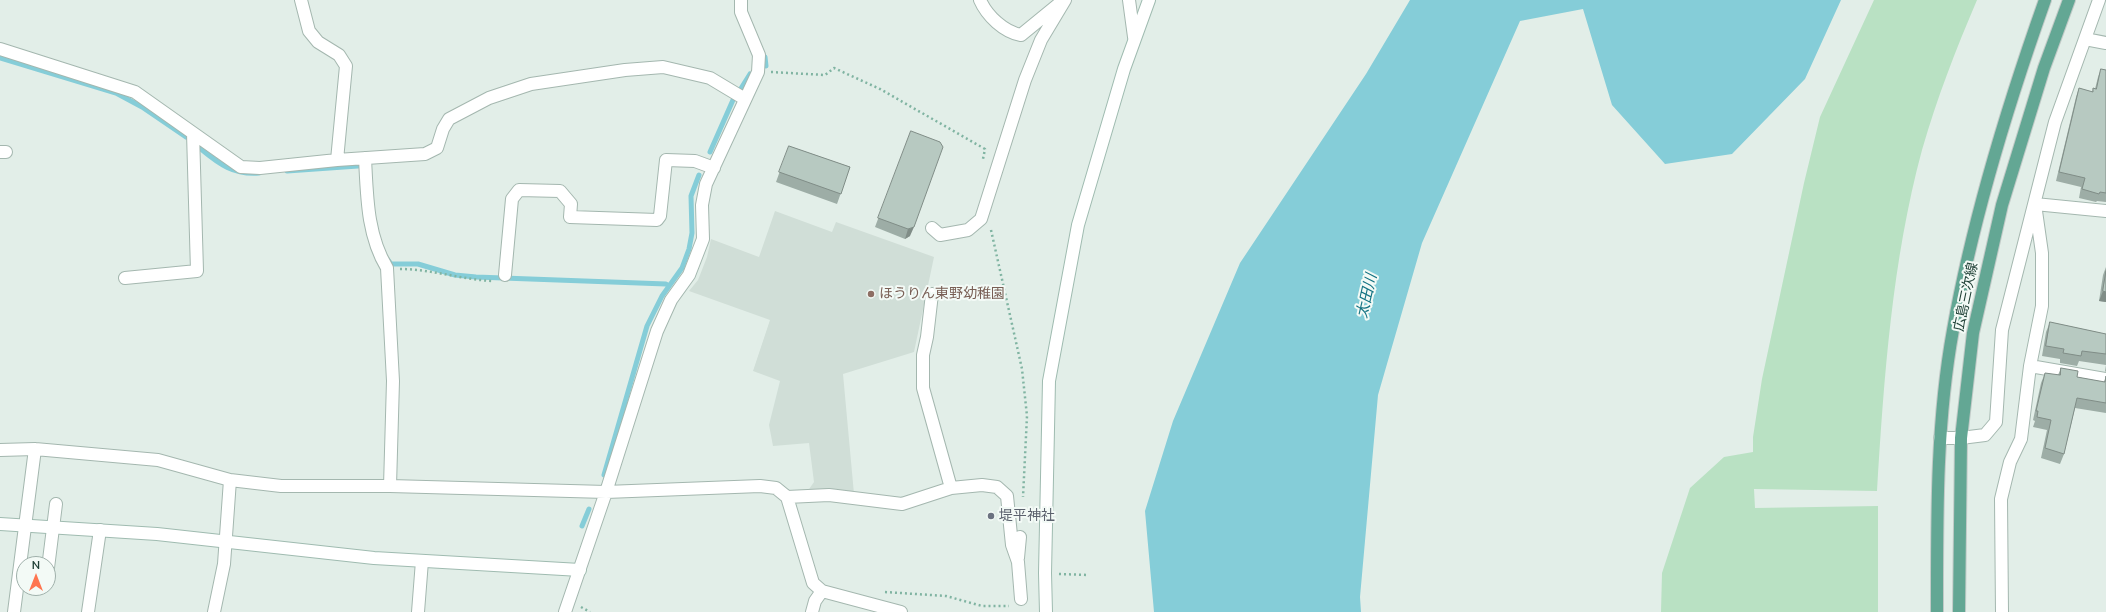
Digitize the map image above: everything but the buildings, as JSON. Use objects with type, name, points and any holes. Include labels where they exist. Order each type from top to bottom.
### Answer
[{"type":"main road","name":"広島三次線","points":[[1937,612],[1937,472],[1953,330],[1982,200],[2001,130],[2045,0]]},
{"type":"main road","name":"広島三次線","points":[[1959,612],[1960,438],[1973,333],[2002,205],[2044,68],[2069,0]]},
{"type":"street","points":[[301,0],[309,31],[318,42],[339,55],[346,66],[337,160]]},
{"type":"street","points":[[565,612],[606,492],[657,331],[671,300],[689,275],[703,239],[702,205],[706,184],[758,72],[759,55],[741,12],[741,0]]},
{"type":"street","points":[[980,0],[984,10],[1011,33],[1021,35],[1064,0]]},
{"type":"street","points":[[932,228],[940,235],[968,230],[981,220],[1025,80],[1041,40],[1064,0]]},
{"type":"street","points":[[1129,0],[1134,38]]},
{"type":"street","points":[[1046,612],[1045,573],[1050,380],[1078,225],[1134,38],[1149,0]]},
{"type":"street","points":[[1940,438],[1960,438],[1985,435],[1996,422],[2002,330],[2055,122],[2099,0]]},
{"type":"street","points":[[2085,39],[2106,43]]},
{"type":"street","points":[[0,49],[136,92],[241,167],[260,168],[337,160],[425,154],[437,148],[443,129],[450,119],[489,98],[530,84],[626,70],[663,67],[710,78],[745,99]]},
{"type":"street","points":[[125,278],[197,271],[193,133]]},
{"type":"street","points":[[365,158],[369,213],[378,253],[387,268],[393,380],[390,486]]},
{"type":"street","points":[[501,278],[512,199],[519,190],[560,191],[571,204],[570,217],[657,220],[660,216],[666,160],[695,161],[714,168]]},
{"type":"street","points":[[2035,204],[2106,211]]},
{"type":"street","points":[[2002,612],[2001,499],[2010,462],[2020,439],[2030,366],[2042,306],[2042,253],[2035,204]]},
{"type":"street","points":[[932,294],[928,338],[923,354],[923,388],[951,488]]},
{"type":"street","points":[[2030,366],[2106,379]]},
{"type":"street","points":[[0,450],[35,449],[158,460],[230,480],[281,486],[390,486],[606,492],[760,486],[776,488],[787,497],[813,583],[822,591],[901,612]]},
{"type":"street","points":[[14,612],[35,449]]},
{"type":"street","points":[[214,612],[224,564],[230,480]]},
{"type":"street","points":[[787,497],[829,495],[902,504],[951,488],[982,485],[997,487],[1007,496],[1012,545],[1018,562]]},
{"type":"street","points":[[50,556],[56,504]]},
{"type":"street","points":[[0,524],[100,530],[374,558],[580,570]]},
{"type":"street","points":[[88,612],[100,530]]},
{"type":"street","points":[[1020,537],[1018,562],[1021,599]]},
{"type":"street","points":[[418,612],[422,561]]},
{"type":"street","points":[[812,612],[815,601],[822,591]]},
{"type":"path","points":[[758,72],[825,75],[834,68],[880,90],[985,149],[983,163]]},
{"type":"path","points":[[981,220],[991,228],[1022,369],[1028,416],[1022,499]]},
{"type":"path","points":[[387,268],[418,269],[470,280],[501,278]]},
{"type":"path","points":[[1052,574],[1088,574]]},
{"type":"path","points":[[878,591],[946,596],[982,606],[1001,606]]},
{"type":"shaded area","points":[[775,211],[832,232],[836,222],[934,257],[914,352],[843,374],[854,494],[807,492],[814,482],[809,443],[773,446],[769,425],[780,381],[753,371],[770,320],[689,291],[698,280],[707,257],[711,239],[759,257]]},
{"type":"green space","points":[[1874,0],[1977,0],[1940,93],[1922,150],[1903,234],[1896,277],[1886,362],[1877,491],[1754,489],[1755,508],[1878,506],[1878,612],[1661,612],[1662,573],[1690,488],[1724,457],[1753,452],[1753,437],[1762,379],[1804,183],[1820,117]]},
{"type":"water","name":"太田川","points":[[1410,0],[1841,0],[1805,79],[1732,154],[1665,164],[1612,105],[1583,9],[1520,21],[1422,243],[1378,395],[1360,597],[1361,612],[1154,612],[1145,511],[1173,421],[1240,263],[1366,74]]},
{"type":"waterway","points":[[765,57],[766,66]]},
{"type":"waterway","points":[[0,58],[116,93],[142,107],[186,137]]},
{"type":"waterway","points":[[740,90],[750,74]]},
{"type":"waterway","points":[[710,152],[733,100]]},
{"type":"waterway","points":[[201,149],[221,164],[234,170],[259,173]]},
{"type":"waterway","points":[[287,171],[358,166]]},
{"type":"waterway","points":[[604,475],[647,326],[662,296],[682,268],[689,249],[692,233],[691,196],[699,175]]},
{"type":"waterway","points":[[388,260],[391,264],[418,264],[455,275],[476,277],[666,284],[669,286]]},
{"type":"waterway","points":[[582,526],[589,509]]},
{"type":"place","name":"ほうりん東野幼稚園","points":[[871,294]]},
{"type":"place","name":"堤平神社","points":[[991,516]]}]
